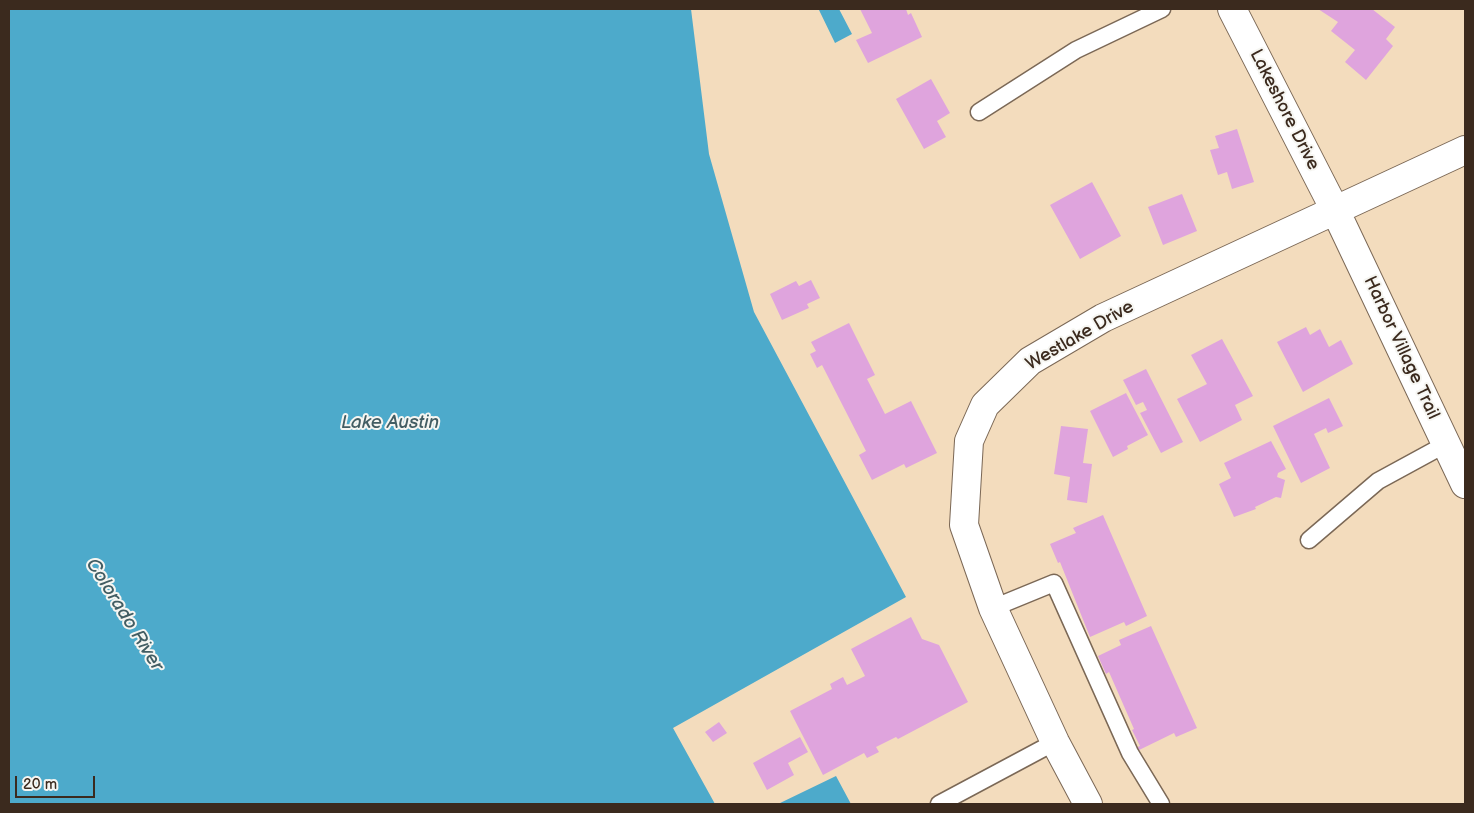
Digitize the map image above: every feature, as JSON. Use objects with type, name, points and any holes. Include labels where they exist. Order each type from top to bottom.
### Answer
[{"type":"street","name":"Lakeshore Drive","points":[[1232,9],[1336,212]]},
{"type":"street","name":"Westlake Drive","points":[[1081,802],[993,608],[964,524],[969,441],[985,404],[1030,361],[1103,318],[1336,212],[1465,150]]},
{"type":"street","name":"Harbor Village Trail","points":[[1336,212],[1465,484]]},
{"type":"lane","points":[[979,112],[1076,50],[1162,9]]},
{"type":"lane","points":[[1309,540],[1378,481],[1446,444]]},
{"type":"lane","points":[[993,608],[1054,583],[1130,754],[1161,804]]},
{"type":"lane","points":[[939,804],[1055,742]]},
{"type":"water","name":"Lake Austin","points":[[9,9],[691,9],[709,154],[754,312],[906,597],[673,728],[715,804],[9,804]]},
{"type":"water","points":[[839,9],[852,34],[835,43],[819,10]]},
{"type":"water","points":[[836,776],[851,804],[778,804]]},
{"type":"building","points":[[860,9],[906,9],[908,15],[911,13],[922,37],[868,63],[856,40],[872,33]]},
{"type":"building","points":[[1318,9],[1372,9],[1395,27],[1386,39],[1393,46],[1366,80],[1345,62],[1355,50],[1331,31],[1338,22]]},
{"type":"building","points":[[931,79],[950,113],[937,121],[946,137],[924,149],[896,99]]},
{"type":"building","points":[[1237,129],[1254,182],[1232,189],[1227,172],[1218,175],[1210,150],[1219,148],[1215,136]]},
{"type":"building","points":[[1092,182],[1121,236],[1080,259],[1050,205]]},
{"type":"building","points":[[1182,194],[1197,231],[1163,245],[1148,207]]},
{"type":"building","points":[[811,280],[820,298],[807,304],[809,308],[782,320],[770,294],[796,281],[799,286]]},
{"type":"building","points":[[849,323],[875,375],[867,379],[885,414],[911,401],[937,453],[906,468],[904,464],[872,480],[859,455],[866,451],[822,365],[817,368],[810,354],[816,351],[811,342]]},
{"type":"building","points":[[1306,327],[1310,335],[1320,329],[1329,347],[1341,340],[1353,364],[1303,392],[1277,342]]},
{"type":"building","points":[[1222,339],[1253,396],[1235,405],[1242,420],[1200,442],[1177,399],[1207,384],[1191,355]]},
{"type":"building","points":[[1146,369],[1183,442],[1161,453],[1140,413],[1147,410],[1143,402],[1136,405],[1123,380]]},
{"type":"building","points":[[1126,393],[1148,435],[1127,446],[1128,449],[1113,457],[1090,411]]},
{"type":"building","points":[[1329,398],[1343,426],[1328,433],[1326,428],[1314,434],[1330,468],[1301,483],[1273,426]]},
{"type":"building","points":[[1061,426],[1088,429],[1083,463],[1092,464],[1087,503],[1067,500],[1070,477],[1054,474]]},
{"type":"building","points":[[1271,441],[1286,469],[1278,473],[1277,477],[1285,480],[1281,498],[1276,497],[1255,507],[1256,509],[1234,517],[1219,484],[1231,478],[1224,463]]},
{"type":"building","points":[[1103,515],[1147,616],[1126,626],[1124,622],[1090,637],[1060,562],[1058,563],[1050,544],[1076,533],[1073,528]]},
{"type":"building","points":[[911,617],[922,639],[939,645],[968,702],[898,739],[896,737],[876,747],[879,752],[867,758],[864,753],[823,775],[790,711],[832,689],[830,684],[843,677],[847,685],[865,676],[851,649]]},
{"type":"building","points":[[1151,626],[1197,728],[1176,737],[1174,733],[1135,752],[1133,749],[1140,746],[1132,730],[1134,729],[1109,672],[1106,674],[1098,656],[1121,645],[1119,640]]},
{"type":"building","points":[[719,722],[727,733],[713,742],[705,732]]},
{"type":"building","points":[[800,737],[808,752],[788,763],[794,775],[767,790],[753,763]]},
{"type":"water label","name":"Colorado River","points":[[124,615]]}]
